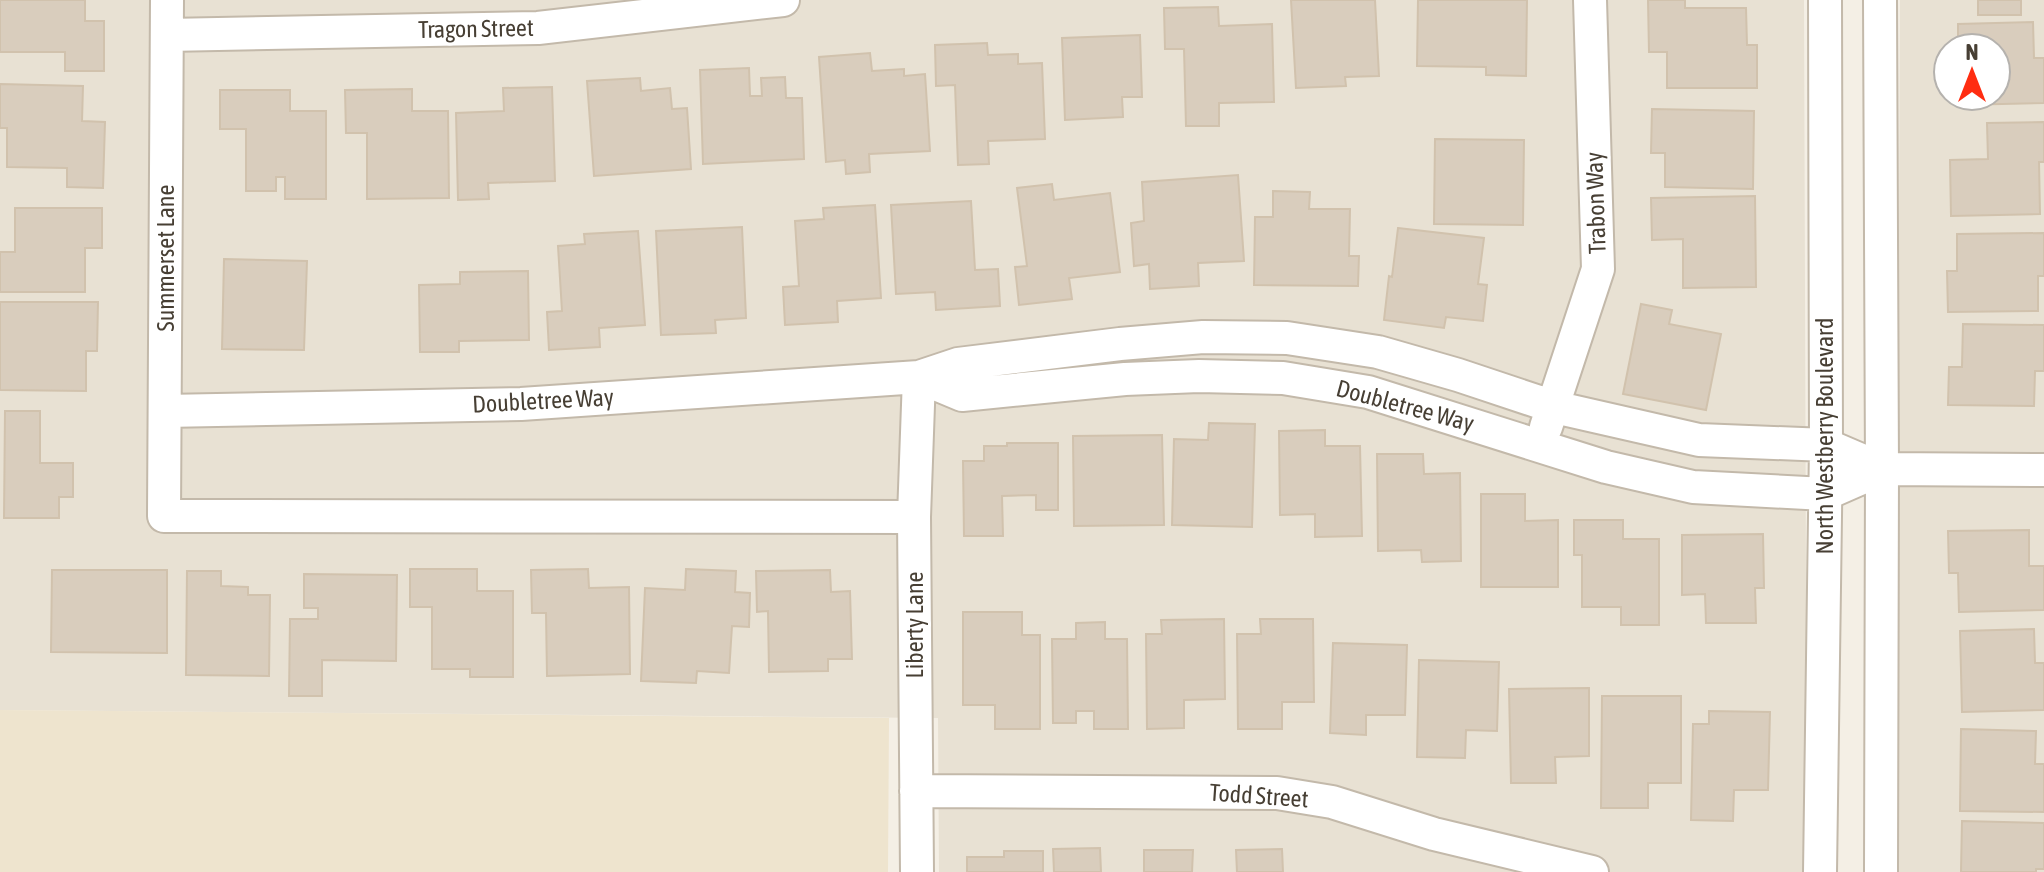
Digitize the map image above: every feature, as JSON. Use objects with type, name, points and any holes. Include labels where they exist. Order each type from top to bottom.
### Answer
[{"type":"street","name":"Summerset Lane","points":[[167,0],[164,516],[914,517]]},
{"type":"street","name":"Tragon Street","points":[[167,35],[538,28],[783,0]]},
{"type":"street","name":"Trabon Way","points":[[1539,445],[1598,269],[1590,0]]},
{"type":"street","name":"North Westberry Boulevard","points":[[1820,872],[1826,445],[1825,0]]},
{"type":"street","points":[[1880,0],[1881,872]]},
{"type":"street","name":"Doubletree Way","points":[[165,411],[521,404],[919,377],[958,364],[1120,344],[1203,337],[1287,338],[1378,352],[1554,407],[1699,440],[1826,445],[1882,469],[2044,470]]},
{"type":"street","name":"Doubletree Way","points":[[919,377],[962,395],[1125,379],[1199,376],[1283,378],[1368,392],[1606,467],[1693,487],[1825,494],[1882,469]]},
{"type":"street","name":"Liberty Lane","points":[[917,872],[914,517],[919,377]]},
{"type":"street","name":"Todd Street","points":[[916,791],[1277,793],[1332,802],[1434,834],[1592,872]]},
{"type":"shaded area","points":[[0,0],[1804,0],[1807,872],[939,872],[938,718],[0,710]]},
{"type":"shaded area","points":[[1900,0],[2044,0],[2044,872],[1896,872]]},
{"type":"shaded area","points":[[0,710],[889,718],[888,872],[0,872]]},
{"type":"building","points":[[0,0],[85,0],[85,21],[104,21],[104,71],[65,71],[65,52],[0,52]]},
{"type":"building","points":[[1291,0],[1375,0],[1379,76],[1345,77],[1346,86],[1296,88]]},
{"type":"building","points":[[1418,0],[1527,0],[1526,76],[1486,75],[1486,67],[1417,66]]},
{"type":"building","points":[[1648,0],[1685,0],[1685,8],[1746,8],[1747,45],[1757,45],[1757,88],[1667,88],[1667,52],[1649,52]]},
{"type":"building","points":[[1978,0],[2021,0],[2021,15],[1978,15]]},
{"type":"building","points":[[1218,7],[1219,26],[1272,24],[1274,102],[1219,103],[1219,126],[1186,126],[1184,49],[1165,49],[1164,8]]},
{"type":"building","points":[[2033,22],[2034,58],[2044,58],[2044,103],[2012,104],[2012,32],[1958,32],[1958,24]]},
{"type":"building","points":[[1140,35],[1142,97],[1122,97],[1123,117],[1065,120],[1062,38]]},
{"type":"building","points":[[987,43],[988,55],[1018,54],[1018,64],[1042,63],[1045,139],[988,141],[989,164],[958,165],[955,85],[936,86],[935,45]]},
{"type":"building","points":[[870,53],[872,71],[904,69],[904,76],[925,74],[930,151],[869,154],[870,172],[846,174],[845,160],[826,162],[819,57]]},
{"type":"building","points":[[749,68],[750,96],[762,96],[761,78],[785,77],[786,98],[802,98],[804,159],[703,164],[700,70]]},
{"type":"building","points":[[640,78],[641,91],[670,88],[672,109],[687,108],[691,169],[594,176],[587,81]]},
{"type":"building","points":[[0,84],[83,86],[82,121],[105,122],[103,188],[67,187],[67,168],[7,167],[7,128],[0,128]]},
{"type":"building","points":[[552,87],[555,181],[488,183],[489,199],[458,200],[456,113],[504,111],[503,88]]},
{"type":"building","points":[[412,89],[412,111],[448,111],[449,198],[367,199],[367,133],[346,133],[345,90]]},
{"type":"building","points":[[220,90],[290,90],[290,111],[326,111],[326,199],[285,199],[285,177],[276,177],[276,191],[246,191],[246,129],[220,129]]},
{"type":"building","points":[[1652,109],[1754,111],[1753,189],[1665,187],[1665,153],[1651,153]]},
{"type":"building","points":[[2044,122],[2044,162],[2039,162],[2040,214],[1951,216],[1950,160],[1988,159],[1987,123]]},
{"type":"building","points":[[1435,139],[1524,140],[1523,225],[1434,224]]},
{"type":"building","points":[[1238,175],[1244,261],[1198,263],[1199,286],[1150,289],[1149,264],[1134,266],[1131,223],[1144,221],[1142,182]]},
{"type":"building","points":[[1052,184],[1054,200],[1110,193],[1120,272],[1069,278],[1072,299],[1019,305],[1015,267],[1027,266],[1017,188]]},
{"type":"building","points":[[1273,191],[1310,192],[1309,209],[1350,209],[1349,256],[1359,256],[1358,286],[1254,285],[1255,217],[1273,217]]},
{"type":"building","points":[[1755,196],[1756,287],[1683,288],[1683,239],[1652,240],[1651,198]]},
{"type":"building","points":[[971,201],[975,270],[998,269],[1000,306],[936,310],[935,292],[896,294],[891,205]]},
{"type":"building","points":[[875,205],[881,298],[837,301],[838,322],[785,325],[783,287],[799,286],[795,221],[824,219],[823,208]]},
{"type":"building","points":[[15,208],[102,208],[102,248],[85,248],[85,292],[0,292],[0,252],[15,252]]},
{"type":"building","points":[[742,227],[746,318],[715,320],[716,333],[661,335],[656,231]]},
{"type":"building","points":[[1398,228],[1484,238],[1478,284],[1487,285],[1483,321],[1446,317],[1444,328],[1384,320]]},
{"type":"building","points":[[638,231],[645,325],[599,328],[600,347],[549,350],[547,312],[562,311],[558,246],[585,244],[584,234]]},
{"type":"building","points":[[2044,233],[2044,276],[2038,276],[2038,311],[1948,312],[1947,271],[1957,271],[1957,234]]},
{"type":"building","points":[[224,259],[307,261],[304,350],[222,349]]},
{"type":"building","points":[[528,271],[529,340],[459,341],[459,352],[420,352],[419,285],[460,284],[460,272]]},
{"type":"building","points":[[0,302],[98,302],[97,351],[86,351],[86,391],[0,390]]},
{"type":"building","points":[[1641,304],[1672,310],[1669,324],[1721,334],[1706,410],[1623,394]]},
{"type":"building","points":[[1963,324],[2044,325],[2044,371],[2035,371],[2034,406],[1948,405],[1949,367],[1962,367]]},
{"type":"building","points":[[5,411],[40,411],[40,463],[73,463],[73,497],[59,497],[59,518],[4,518]]},
{"type":"building","points":[[1209,423],[1255,424],[1252,527],[1172,525],[1174,439],[1208,440]]},
{"type":"building","points":[[1325,430],[1325,446],[1360,446],[1362,536],[1315,537],[1315,514],[1280,515],[1279,431]]},
{"type":"building","points":[[1162,435],[1164,525],[1074,526],[1073,436]]},
{"type":"building","points":[[1007,443],[1058,443],[1058,510],[1036,510],[1036,495],[1002,496],[1003,536],[964,536],[963,461],[984,461],[984,446],[1007,446]]},
{"type":"building","points":[[1377,454],[1423,454],[1424,474],[1460,473],[1461,561],[1422,562],[1421,550],[1378,551]]},
{"type":"building","points":[[1481,494],[1525,494],[1525,521],[1558,520],[1558,587],[1481,587]]},
{"type":"building","points":[[1574,520],[1623,520],[1623,539],[1659,539],[1659,625],[1621,625],[1621,607],[1582,607],[1582,555],[1574,555]]},
{"type":"building","points":[[2029,530],[2029,566],[2044,566],[2044,610],[1959,612],[1958,573],[1949,573],[1948,531]]},
{"type":"building","points":[[1763,534],[1764,588],[1755,588],[1756,623],[1706,623],[1705,594],[1682,595],[1682,535]]},
{"type":"building","points":[[410,569],[477,569],[477,591],[513,591],[513,677],[470,677],[470,669],[432,669],[432,607],[410,607]]},
{"type":"building","points":[[588,569],[589,588],[629,587],[630,674],[547,676],[546,613],[532,613],[531,570]]},
{"type":"building","points":[[686,569],[736,571],[735,592],[750,593],[749,627],[732,626],[729,673],[697,671],[696,683],[641,681],[645,588],[685,590]]},
{"type":"building","points":[[52,570],[167,570],[167,653],[51,652]]},
{"type":"building","points":[[830,570],[831,592],[850,591],[852,659],[828,659],[828,671],[769,672],[768,611],[757,612],[756,571]]},
{"type":"building","points":[[187,571],[221,571],[221,586],[248,587],[248,595],[270,595],[269,676],[186,675]]},
{"type":"building","points":[[304,574],[397,575],[396,661],[322,660],[322,696],[289,696],[290,619],[318,619],[318,608],[304,608]]},
{"type":"building","points":[[963,612],[1022,612],[1022,635],[1040,635],[1040,729],[995,729],[995,705],[963,705]]},
{"type":"building","points":[[1224,619],[1225,699],[1184,700],[1184,728],[1147,729],[1146,634],[1162,634],[1161,620]]},
{"type":"building","points":[[1260,619],[1313,619],[1314,702],[1282,702],[1282,729],[1238,729],[1237,634],[1261,634]]},
{"type":"building","points":[[1105,622],[1105,639],[1127,639],[1128,729],[1094,729],[1094,711],[1076,711],[1076,723],[1053,723],[1052,639],[1076,639],[1076,623]]},
{"type":"building","points":[[2034,629],[2035,663],[2044,663],[2044,710],[1962,712],[1960,631]]},
{"type":"building","points":[[1333,643],[1407,645],[1405,715],[1366,715],[1366,735],[1330,733]]},
{"type":"building","points":[[1419,660],[1499,662],[1497,731],[1466,730],[1465,758],[1417,757]]},
{"type":"building","points":[[1589,688],[1589,756],[1555,757],[1556,783],[1511,783],[1509,689]]},
{"type":"building","points":[[1602,696],[1681,696],[1681,783],[1648,783],[1648,808],[1601,808]]},
{"type":"building","points":[[1709,711],[1770,712],[1768,790],[1734,790],[1733,821],[1691,820],[1693,724],[1709,724]]},
{"type":"building","points":[[1961,729],[2036,731],[2035,764],[2044,764],[2044,812],[1960,811]]},
{"type":"building","points":[[1962,821],[2044,823],[2044,869],[2036,869],[2036,872],[1961,872]]},
{"type":"building","points":[[1100,848],[1101,872],[1054,872],[1053,849]]},
{"type":"building","points":[[1282,849],[1283,872],[1237,872],[1236,850]]},
{"type":"building","points":[[1144,850],[1193,850],[1192,872],[1144,872]]},
{"type":"building","points":[[1004,851],[1043,851],[1043,872],[967,872],[967,857],[1004,857]]}]
